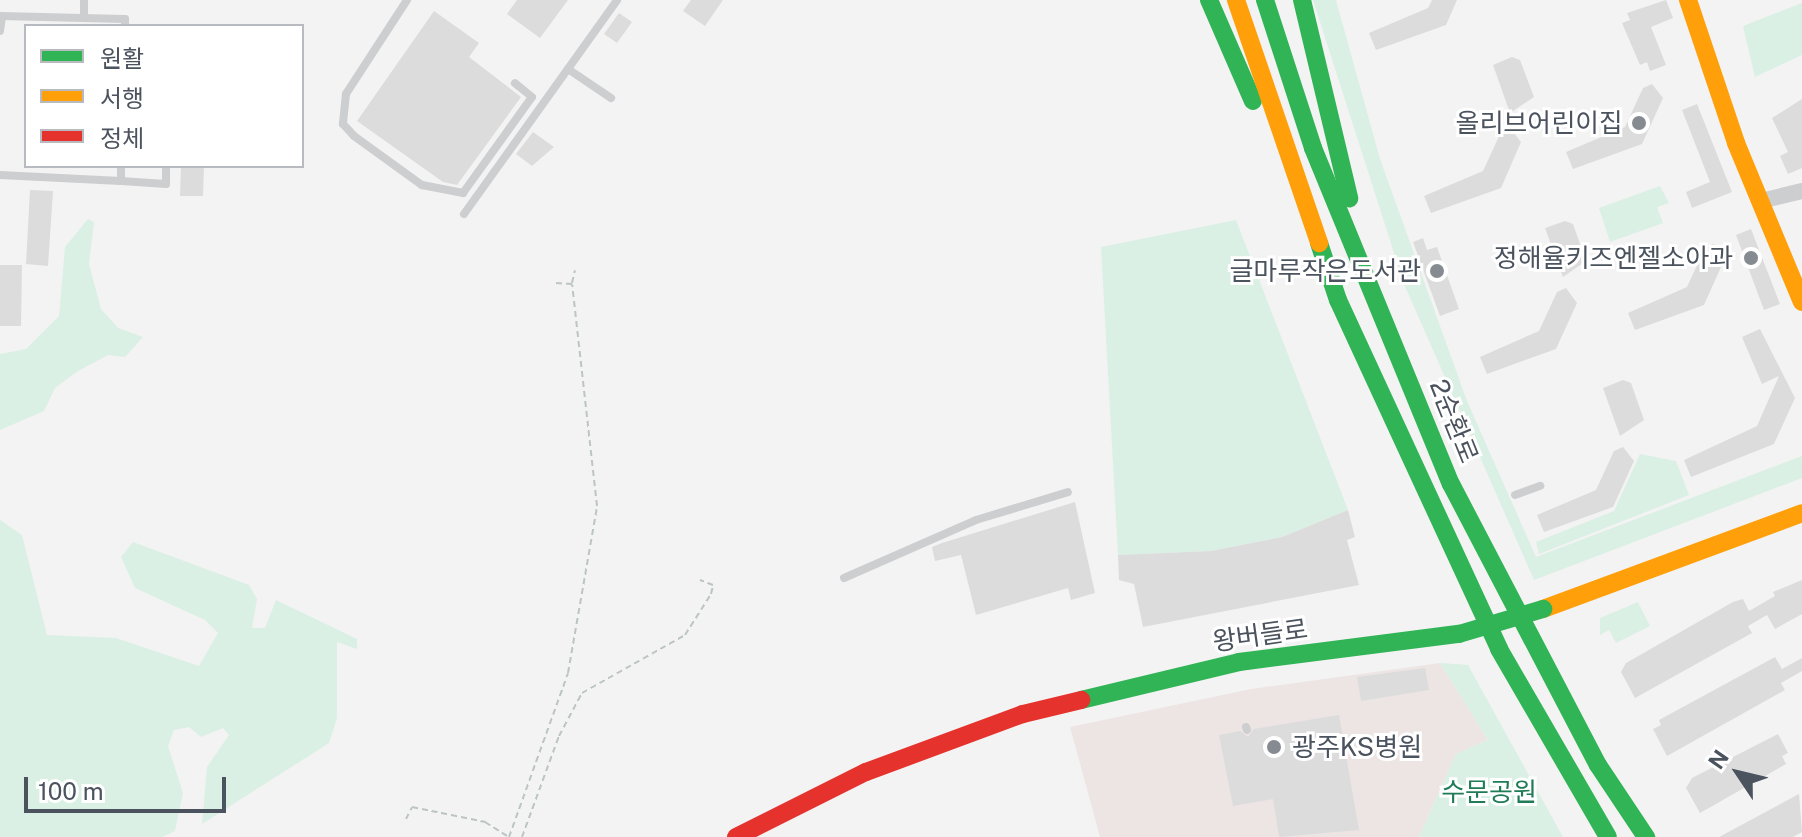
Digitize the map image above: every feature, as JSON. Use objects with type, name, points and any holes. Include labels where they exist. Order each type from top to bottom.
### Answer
[{"type":"main road","points":[[1209,0],[1338,300]]},
{"type":"main road","name":"2순환로","points":[[1236,0],[1338,300],[1499,649],[1608,837]]},
{"type":"main road","name":"2순환로","points":[[1265,0],[1313,148],[1371,280],[1451,484],[1598,765],[1646,837]]},
{"type":"main road","points":[[1302,0],[1371,280]]},
{"type":"main road","points":[[1688,0],[1761,201],[1802,302]]},
{"type":"main road","name":"왕버들로","points":[[736,837],[866,772],[1023,714],[1239,662],[1459,634],[1543,609],[1802,513]]},
{"type":"street","points":[[1761,201],[1802,191]]},
{"type":"lane","points":[[84,0],[84,18]]},
{"type":"lane","points":[[407,0],[346,94],[343,124],[354,136],[422,185],[463,193],[532,97],[515,83]]},
{"type":"lane","points":[[464,214],[617,0]]},
{"type":"lane","points":[[0,31],[1,16],[125,19],[125,24]]},
{"type":"lane","points":[[568,69],[611,98]]},
{"type":"lane","points":[[121,168],[121,181]]},
{"type":"lane","points":[[0,175],[166,184],[166,168]]},
{"type":"lane","points":[[1515,495],[1540,486]]},
{"type":"lane","points":[[844,578],[976,520],[1068,492]]},
{"type":"path","points":[[406,819],[412,807],[485,822],[508,837],[568,673],[597,506],[572,284],[575,270]]},
{"type":"path","points":[[555,283],[572,284]]},
{"type":"path","points":[[522,837],[559,736],[582,693],[685,635],[711,594],[713,585],[700,580]]},
{"type":"shaded area","name":"광주KS병원","points":[[1440,663],[1488,740],[1456,754],[1419,837],[1100,837],[1070,727],[1251,689]]},
{"type":"green space","points":[[1313,0],[1336,0],[1380,159],[1467,401],[1536,557],[1802,456],[1802,478],[1534,580],[1404,284]]},
{"type":"green space","points":[[1802,3],[1802,55],[1755,77],[1743,26]]},
{"type":"green space","points":[[1660,186],[1669,203],[1657,207],[1663,223],[1610,242],[1599,208]]},
{"type":"green space","points":[[88,219],[94,222],[89,264],[101,309],[118,328],[143,337],[125,357],[108,355],[55,388],[44,411],[0,430],[0,354],[26,349],[59,316],[65,247]]},
{"type":"green space","points":[[1236,220],[1348,510],[1282,537],[1211,551],[1118,555],[1101,247]]},
{"type":"green space","points":[[1640,454],[1676,461],[1689,495],[1539,554],[1536,542],[1614,511]]},
{"type":"green space","points":[[0,520],[22,535],[47,635],[116,638],[199,666],[218,633],[205,620],[135,588],[121,557],[133,542],[249,585],[257,599],[252,628],[265,628],[276,600],[357,639],[357,649],[337,642],[337,718],[329,743],[202,824],[207,767],[229,735],[223,728],[201,737],[189,727],[174,730],[168,746],[183,793],[175,831],[162,837],[0,837]]},
{"type":"green space","points":[[1638,602],[1650,626],[1616,643],[1609,630],[1600,635],[1600,618]]},
{"type":"green space","name":"수문공원","points":[[1440,663],[1468,665],[1563,837],[1419,837],[1456,754],[1488,740]]},
{"type":"building","points":[[517,0],[568,0],[540,38],[507,14]]},
{"type":"building","points":[[691,0],[723,0],[705,26],[683,11]]},
{"type":"building","points":[[1432,0],[1457,0],[1446,25],[1376,50],[1369,33],[1428,8]]},
{"type":"building","points":[[1666,0],[1673,18],[1651,27],[1666,65],[1650,71],[1647,62],[1640,65],[1622,23],[1630,20],[1627,13]]},
{"type":"building","points":[[434,11],[479,43],[469,57],[521,97],[457,185],[443,182],[357,121]]},
{"type":"building","points":[[619,13],[632,22],[617,43],[604,34]]},
{"type":"building","points":[[1512,57],[1520,60],[1534,97],[1510,113],[1493,65]]},
{"type":"building","points":[[1652,84],[1663,98],[1642,144],[1573,169],[1566,152],[1625,127],[1643,88]]},
{"type":"building","points":[[1802,99],[1802,168],[1788,174],[1780,156],[1788,152],[1772,118]]},
{"type":"building","points":[[1697,104],[1732,192],[1692,208],[1686,192],[1710,182],[1682,110]]},
{"type":"building","points":[[1510,128],[1521,142],[1501,188],[1431,213],[1424,196],[1483,171],[1501,132]]},
{"type":"building","points":[[533,132],[554,147],[532,166],[516,154]]},
{"type":"building","points":[[181,168],[204,168],[203,196],[180,196]]},
{"type":"building","points":[[30,190],[53,191],[48,266],[26,264]]},
{"type":"building","points":[[1565,221],[1573,224],[1586,261],[1563,277],[1545,228]]},
{"type":"building","points":[[1751,229],[1780,304],[1764,310],[1736,235]]},
{"type":"building","points":[[1423,238],[1427,250],[1437,247],[1459,309],[1440,316],[1413,242]]},
{"type":"building","points":[[1714,244],[1725,258],[1704,305],[1635,330],[1628,313],[1687,287],[1705,248]]},
{"type":"building","points":[[0,265],[22,265],[21,326],[0,326]]},
{"type":"building","points":[[1566,288],[1577,303],[1556,349],[1487,374],[1480,357],[1539,331],[1557,292]]},
{"type":"building","points":[[1760,329],[1795,398],[1774,444],[1691,477],[1684,460],[1757,426],[1779,376],[1762,384],[1742,337]]},
{"type":"building","points":[[1623,380],[1631,383],[1644,420],[1620,436],[1603,388]]},
{"type":"building","points":[[1623,447],[1634,461],[1613,507],[1544,532],[1537,515],[1596,490],[1614,451]]},
{"type":"building","points":[[1075,502],[1095,593],[1071,600],[1068,588],[976,615],[961,555],[935,561],[932,547]]},
{"type":"building","points":[[1348,510],[1355,537],[1347,540],[1359,585],[1143,627],[1134,584],[1119,580],[1118,555],[1211,551],[1282,537]]},
{"type":"building","points":[[1802,580],[1802,614],[1775,629],[1767,615],[1748,626],[1752,633],[1635,698],[1621,672],[1626,663],[1733,602],[1743,599],[1749,611],[1775,596],[1773,592]]},
{"type":"building","points":[[1775,657],[1782,669],[1802,658],[1802,671],[1781,683],[1785,690],[1667,756],[1653,729],[1661,725],[1659,720]]},
{"type":"building","points":[[1425,668],[1429,690],[1361,701],[1357,677]]},
{"type":"building","points":[[1339,715],[1359,830],[1279,837],[1273,799],[1233,806],[1219,735],[1240,731],[1248,737],[1254,729]]},
{"type":"building","points":[[1778,734],[1788,753],[1782,756],[1786,764],[1700,813],[1686,788],[1692,778]]},
{"type":"building","points":[[1799,794],[1802,832],[1793,837],[1719,837]]},
{"type":"traffic: fast","points":[[1209,0],[1253,101]]},
{"type":"traffic: fast","points":[[1265,0],[1313,148],[1451,484],[1598,765],[1646,837]]},
{"type":"traffic: fast","points":[[1302,0],[1349,198]]},
{"type":"traffic: fast","points":[[1319,243],[1338,300],[1499,649],[1608,837]]},
{"type":"traffic: fast","points":[[1459,634],[1543,609]]},
{"type":"traffic: fast","points":[[1081,700],[1239,662],[1459,634]]},
{"type":"traffic: slow","points":[[1236,0],[1319,243]]},
{"type":"traffic: slow","points":[[1688,0],[1736,143],[1802,302]]},
{"type":"traffic: slow","points":[[1543,609],[1802,513]]},
{"type":"traffic: jam","points":[[736,837],[866,772],[1023,714],[1081,700]]},
{"type":"place","name":"올리브어린이집","points":[[1639,123]]},
{"type":"place","name":"정해율키즈엔젤소아과","points":[[1751,258]]},
{"type":"place","name":"글마루작은도서관","points":[[1437,271]]},
{"type":"place","name":"광주KS병원","points":[[1274,747]]}]
